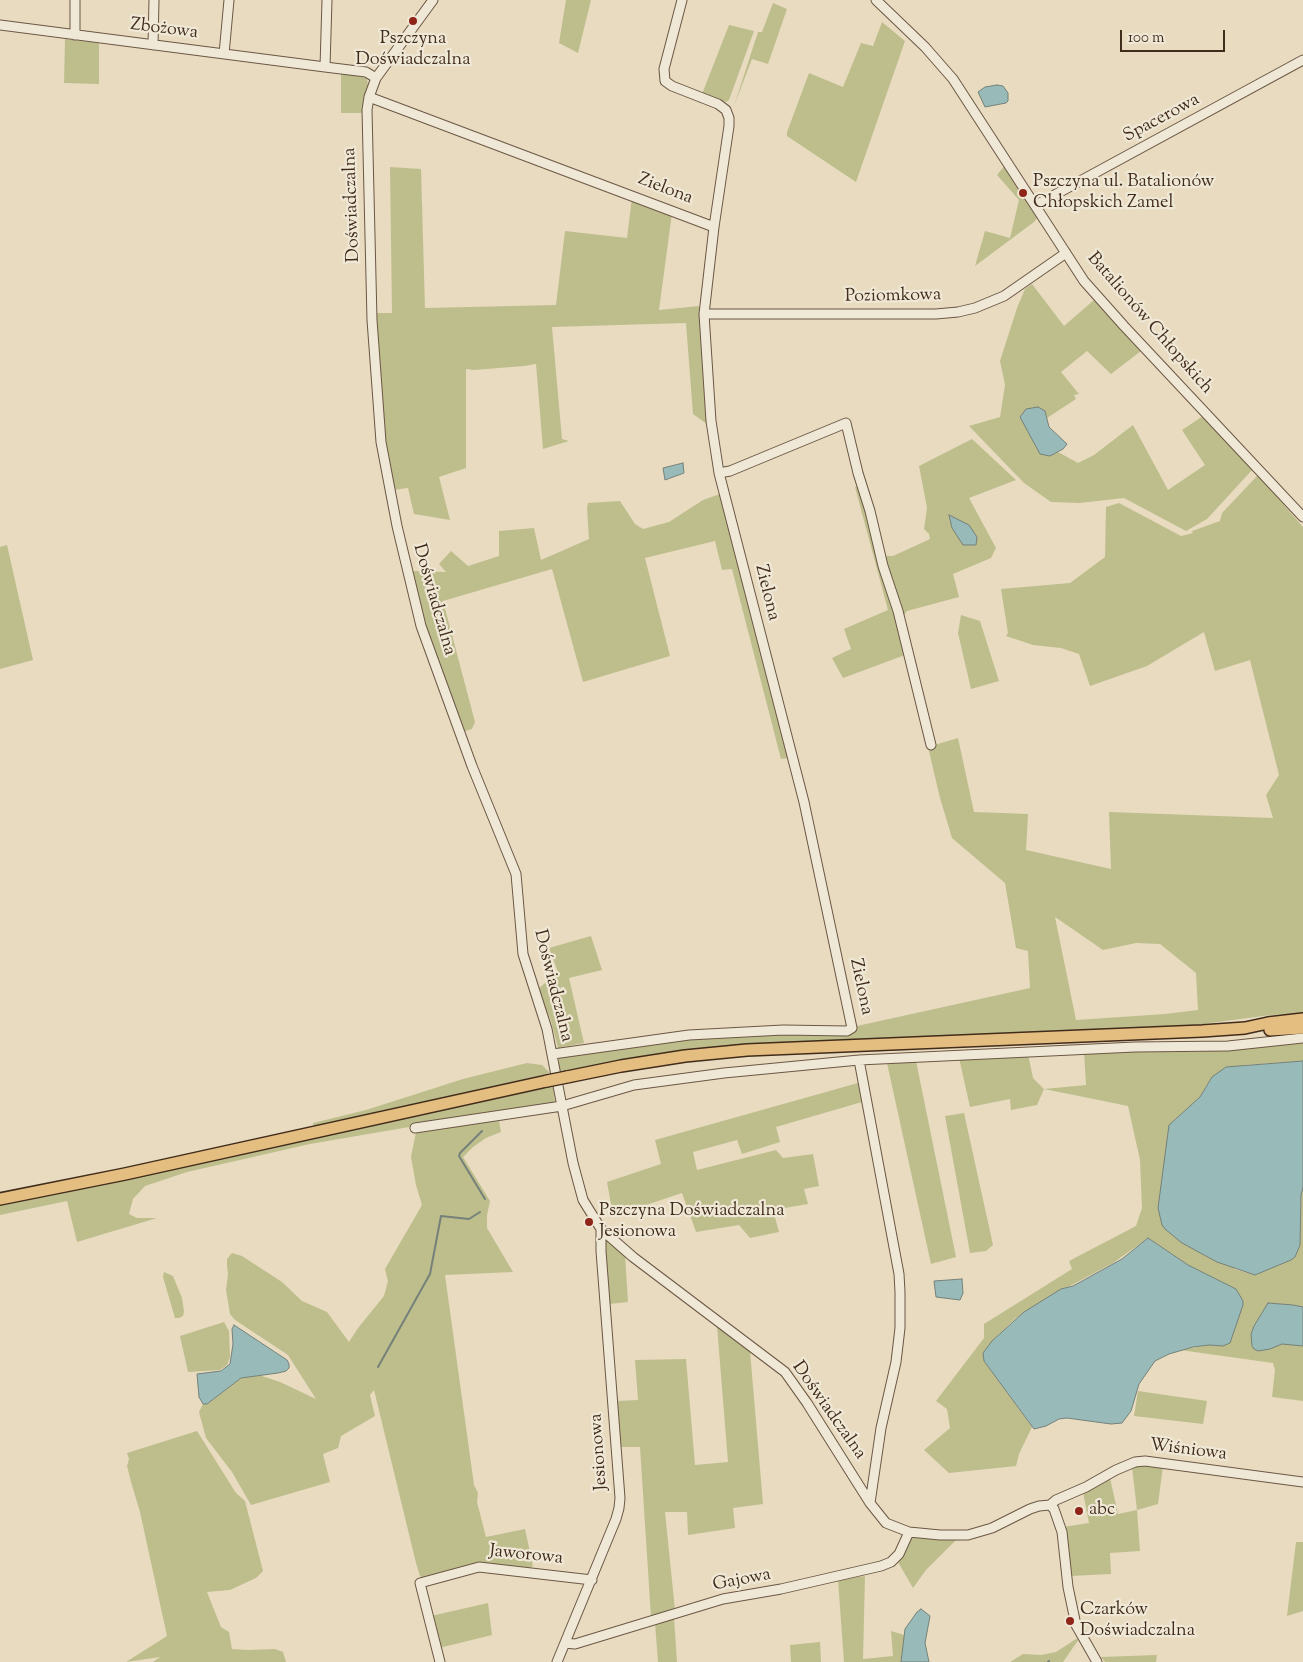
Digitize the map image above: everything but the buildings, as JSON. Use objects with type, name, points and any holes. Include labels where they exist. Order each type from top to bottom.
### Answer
[{"type":"main road","points":[[1245,1028],[1303,1019]]},
{"type":"main road","points":[[0,1199],[125,1174],[546,1081],[621,1066],[676,1058],[748,1050],[1245,1028],[1269,1030],[1303,1028]]},
{"type":"street","points":[[74,35],[75,0]]},
{"type":"street","points":[[153,45],[154,0]]},
{"type":"street","points":[[224,54],[229,0]]},
{"type":"street","points":[[325,66],[327,0]]},
{"type":"street","name":"Doświadczalna","points":[[433,0],[376,78],[369,97],[367,128],[372,320],[381,442],[385,472],[401,546],[424,635],[469,758],[516,874],[523,954],[553,1054],[579,1189],[589,1211],[601,1229],[634,1257],[785,1372],[807,1402],[870,1503],[886,1523],[909,1532],[955,1535],[979,1532],[992,1528],[1030,1509],[1050,1505]]},
{"type":"street","points":[[682,0],[664,69],[665,81],[672,86],[718,104],[726,110],[729,118],[714,226]]},
{"type":"street","name":"Batalionów Chłopskich","points":[[876,0],[943,66],[1036,205],[1084,281],[1303,517]]},
{"type":"street","name":"Zbożowa","points":[[0,25],[325,66],[366,72],[376,78]]},
{"type":"street","name":"Spacerowa","points":[[1036,205],[1303,60]]},
{"type":"street","name":"Zielona","points":[[369,97],[714,226],[704,314],[711,421],[719,473],[804,802],[852,1028],[847,1031],[783,1030],[689,1035],[553,1054]]},
{"type":"street","name":"Poziomkowa","points":[[704,314],[936,314],[958,312],[982,306],[1004,296],[1066,254]]},
{"type":"street","points":[[719,473],[730,471],[846,424],[883,566],[898,611],[931,745]]},
{"type":"street","points":[[415,1128],[562,1106],[634,1085],[724,1073],[859,1060],[1134,1047],[1228,1046],[1303,1038]]},
{"type":"street","points":[[859,1060],[899,1274],[900,1292],[900,1328],[896,1362],[881,1428],[870,1503]]},
{"type":"street","name":"Jesionowa","points":[[557,1662],[616,1519],[620,1498],[601,1251],[601,1229]]},
{"type":"street","name":"Wiśniowa","points":[[1050,1505],[1056,1500],[1100,1480],[1116,1470],[1135,1462],[1145,1461],[1303,1482]]},
{"type":"street","points":[[1050,1505],[1058,1516],[1062,1532],[1068,1587],[1076,1626],[1095,1661]]},
{"type":"street","name":"Gajowa","points":[[565,1643],[575,1644],[723,1599],[790,1588],[881,1566],[891,1562],[899,1554],[909,1532]]},
{"type":"street","name":"Jaworowa","points":[[440,1662],[420,1583],[479,1567],[592,1580]]},
{"type":"green space","points":[[566,0],[591,0],[578,53],[559,43]]},
{"type":"green space","points":[[773,3],[787,9],[768,64],[752,59],[734,106],[758,32],[762,32]]},
{"type":"green space","points":[[882,22],[905,41],[856,182],[787,136],[787,132],[809,73],[843,87],[861,43],[873,46]]},
{"type":"green space","points":[[729,25],[754,31],[729,100],[726,102],[702,94]]},
{"type":"green space","points":[[65,39],[99,43],[99,84],[64,83]]},
{"type":"green space","points":[[341,73],[367,79],[368,85],[363,113],[341,113]]},
{"type":"green space","points":[[1005,165],[1039,216],[1034,222],[975,266],[985,231],[1010,238],[1019,200],[997,175]]},
{"type":"green space","points":[[390,167],[421,169],[425,308],[556,305],[565,231],[627,238],[632,198],[672,213],[659,310],[699,306],[707,424],[693,414],[686,323],[552,327],[562,439],[569,441],[543,449],[536,364],[474,370],[466,369],[466,468],[439,477],[450,520],[414,514],[408,488],[393,490],[385,445],[376,313],[392,313]]},
{"type":"green space","points":[[1032,284],[1064,326],[1094,300],[1141,351],[1111,374],[1087,351],[1061,372],[1079,394],[1074,395],[1076,399],[1047,418],[1045,411],[1050,456],[1058,452],[1078,463],[1094,455],[1133,425],[1168,490],[1205,465],[1182,430],[1203,416],[1253,469],[1207,519],[1186,531],[1124,498],[1080,503],[1051,502],[1024,483],[969,426],[1000,417],[1005,385],[1000,361],[1017,308],[1025,289]]},
{"type":"green space","points":[[972,439],[1016,480],[969,498],[996,548],[991,558],[953,574],[959,597],[907,611],[903,617],[884,556],[893,556],[930,539],[929,534],[924,529],[927,508],[919,466]]},
{"type":"green space","points":[[1258,475],[1303,527],[1303,1013],[1271,1015],[1195,1025],[856,1039],[677,1051],[559,1072],[559,1057],[681,1039],[780,1032],[838,1034],[856,1032],[857,1026],[1030,988],[1028,951],[1016,948],[1005,883],[952,838],[928,747],[958,738],[974,812],[1028,814],[1026,850],[1111,869],[1109,812],[1273,818],[1266,795],[1279,775],[1250,660],[1215,671],[1204,632],[1147,666],[1090,686],[1079,654],[1061,648],[1033,645],[1006,636],[1008,633],[1001,589],[1070,583],[1105,557],[1106,507],[1119,503],[1181,536],[1193,533],[1192,531],[1220,521],[1222,513]],"holes":[[[1055,917],[1103,950],[1136,943],[1160,944],[1196,973],[1198,1010],[1076,1020]]]},
{"type":"green space","points":[[855,487],[859,487],[895,612],[905,655],[843,678],[832,658],[851,649],[844,629],[888,610]]},
{"type":"green space","points":[[720,494],[788,758],[781,759],[732,569],[722,570],[715,541],[645,558],[670,656],[583,682],[552,569],[443,601],[475,722],[472,729],[462,732],[425,627],[412,571],[446,572],[439,564],[451,551],[468,566],[499,556],[499,531],[534,528],[541,560],[589,539],[588,503],[620,501],[635,524],[643,529],[669,522],[703,500]]},
{"type":"green space","points":[[7,545],[33,660],[0,669],[0,547]]},
{"type":"green space","points":[[961,615],[980,621],[999,681],[971,689],[958,633]]},
{"type":"green space","points":[[591,936],[602,970],[569,978],[584,1043],[558,1048],[551,1021],[538,989],[558,972],[549,948]]},
{"type":"green space","points":[[1303,1043],[1303,1061],[1245,1065],[1212,1077],[1200,1097],[1169,1125],[1234,1269],[1255,1275],[1295,1257],[1300,1245],[1303,1179],[1303,1401],[1272,1397],[1275,1370],[1273,1363],[1180,1350],[1209,1345],[1223,1346],[1197,1271],[1148,1238],[1113,1263],[1064,1288],[1016,1318],[992,1341],[984,1361],[1032,1427],[1019,1454],[1016,1466],[949,1473],[924,1450],[950,1428],[947,1409],[936,1401],[984,1338],[984,1324],[1072,1269],[1069,1261],[1136,1226],[1142,1208],[1140,1160],[1128,1106],[1044,1089],[1086,1085],[1084,1051],[1199,1052]]},
{"type":"green space","points":[[1028,1054],[1033,1078],[1044,1089],[1037,1105],[1011,1110],[1010,1099],[970,1107],[959,1058],[1000,1058]]},
{"type":"green space","points":[[916,1061],[956,1257],[931,1264],[887,1063]]},
{"type":"green space","points":[[527,1063],[542,1065],[550,1073],[314,1128],[313,1123],[366,1110],[463,1079]]},
{"type":"green space","points":[[858,1083],[862,1102],[776,1127],[780,1142],[742,1154],[737,1140],[693,1152],[697,1170],[776,1150],[783,1158],[813,1154],[819,1186],[804,1189],[808,1204],[773,1210],[779,1232],[750,1238],[739,1225],[696,1232],[682,1193],[613,1216],[607,1182],[661,1164],[655,1140]]},
{"type":"green space","points":[[553,1087],[555,1102],[310,1144],[187,1172],[145,1186],[133,1199],[129,1214],[137,1218],[157,1218],[77,1242],[67,1201],[0,1215],[0,1202],[475,1101]]},
{"type":"green space","points":[[964,1113],[993,1245],[986,1251],[970,1253],[945,1116]]},
{"type":"green space","points":[[499,1121],[501,1132],[486,1138],[463,1157],[490,1201],[487,1228],[513,1272],[445,1275],[474,1485],[478,1493],[477,1502],[486,1537],[525,1529],[533,1566],[528,1569],[480,1565],[425,1579],[420,1576],[416,1563],[374,1390],[370,1395],[375,1416],[341,1436],[338,1448],[323,1454],[330,1482],[251,1505],[232,1472],[206,1438],[199,1412],[203,1404],[207,1404],[241,1378],[259,1375],[280,1382],[316,1399],[288,1355],[235,1320],[230,1314],[226,1290],[227,1259],[232,1253],[242,1256],[282,1282],[302,1301],[327,1312],[349,1342],[384,1296],[388,1281],[385,1269],[422,1205],[411,1157],[416,1132]]},
{"type":"green space","points":[[605,1238],[625,1255],[628,1302],[609,1304],[602,1243]]},
{"type":"green space","points":[[164,1272],[173,1276],[182,1298],[184,1311],[183,1316],[179,1318],[175,1318],[163,1277]]},
{"type":"green space","points":[[224,1322],[229,1331],[230,1357],[227,1365],[220,1370],[188,1372],[180,1336]]},
{"type":"green space","points":[[717,1326],[750,1351],[763,1504],[733,1508],[735,1528],[688,1535],[687,1512],[665,1512],[675,1610],[651,1617],[640,1447],[621,1447],[617,1401],[638,1400],[635,1360],[686,1359],[695,1465],[728,1462]]},
{"type":"green space","points":[[1138,1391],[1207,1401],[1203,1424],[1134,1416]]},
{"type":"green space","points":[[197,1431],[236,1493],[245,1501],[263,1571],[256,1578],[230,1590],[207,1592],[221,1627],[229,1632],[232,1649],[275,1649],[283,1652],[286,1662],[153,1662],[160,1657],[126,1662],[167,1636],[140,1512],[127,1466],[129,1459],[127,1453]]},
{"type":"green space","points":[[1141,1464],[1163,1466],[1158,1504],[1137,1510],[1132,1467]]},
{"type":"green space","points":[[1110,1478],[1118,1514],[1137,1510],[1140,1551],[1110,1553],[1111,1574],[1071,1576],[1063,1527],[1089,1523],[1083,1492]]},
{"type":"green space","points":[[918,1536],[959,1537],[926,1570],[913,1588],[898,1562],[910,1538]]},
{"type":"green space","points":[[1296,1542],[1303,1542],[1303,1611],[1287,1616]]},
{"type":"green space","points":[[865,1576],[863,1659],[893,1656],[891,1631],[904,1635],[904,1652],[901,1662],[844,1662],[838,1580]]},
{"type":"green space","points":[[488,1603],[492,1635],[439,1648],[431,1616]]},
{"type":"green space","points":[[674,1618],[677,1662],[658,1662],[655,1623]]},
{"type":"green space","points":[[1079,1639],[1063,1662],[1010,1662],[1023,1654],[1041,1655],[1056,1652]]},
{"type":"green space","points":[[820,1642],[821,1662],[791,1662],[790,1645]]},
{"type":"green space","points":[[1157,1655],[1156,1662],[1105,1662],[1101,1657]]},
{"type":"water","points":[[1003,86],[1008,93],[1008,101],[985,107],[978,92],[985,87]]},
{"type":"water","points":[[1038,407],[1045,411],[1049,427],[1067,444],[1063,449],[1050,456],[1040,454],[1020,417],[1026,409]]},
{"type":"water","points":[[683,463],[684,473],[665,480],[663,468]]},
{"type":"water","points":[[949,515],[969,525],[977,537],[976,545],[963,545],[952,528]]},
{"type":"water","points":[[1303,1061],[1303,1187],[1301,1195],[1300,1245],[1295,1257],[1291,1260],[1255,1275],[1217,1262],[1182,1243],[1162,1225],[1158,1208],[1169,1125],[1200,1097],[1212,1077],[1226,1067]]},
{"type":"water","points":[[1148,1238],[1188,1265],[1236,1289],[1243,1301],[1243,1305],[1230,1343],[1223,1346],[1193,1347],[1169,1354],[1155,1361],[1139,1384],[1131,1411],[1122,1423],[1111,1424],[1067,1418],[1059,1419],[1046,1426],[1034,1429],[984,1361],[983,1353],[992,1341],[1024,1312],[1061,1289],[1073,1286],[1122,1259]]},
{"type":"water","points":[[962,1279],[963,1293],[960,1300],[936,1297],[934,1281]]},
{"type":"water","points":[[1268,1303],[1303,1307],[1303,1346],[1282,1344],[1270,1349],[1258,1351],[1254,1349],[1251,1334]]},
{"type":"water","points":[[234,1325],[287,1360],[289,1368],[278,1373],[241,1378],[207,1404],[203,1404],[199,1397],[197,1374],[221,1371],[230,1364],[233,1344],[232,1329]]},
{"type":"water","points":[[921,1609],[930,1616],[925,1643],[929,1662],[901,1662],[905,1629]]},
{"type":"waterway","points":[[482,1131],[459,1156],[485,1199]]},
{"type":"waterway","points":[[378,1367],[430,1274],[441,1216],[469,1219],[480,1212]]},
{"type":"place","name":"Pszczyna Doświadczalna","points":[[413,21]]},
{"type":"place","name":"Pszczyna ul. Batalionów Chłopskich Zamel","points":[[1023,193]]},
{"type":"place","name":"Pszczyna Doświadczalna Jesionowa","points":[[589,1222]]},
{"type":"place","name":"abc","points":[[1079,1511]]},
{"type":"place","name":"Czarków Doświadczalna","points":[[1070,1621]]}]
